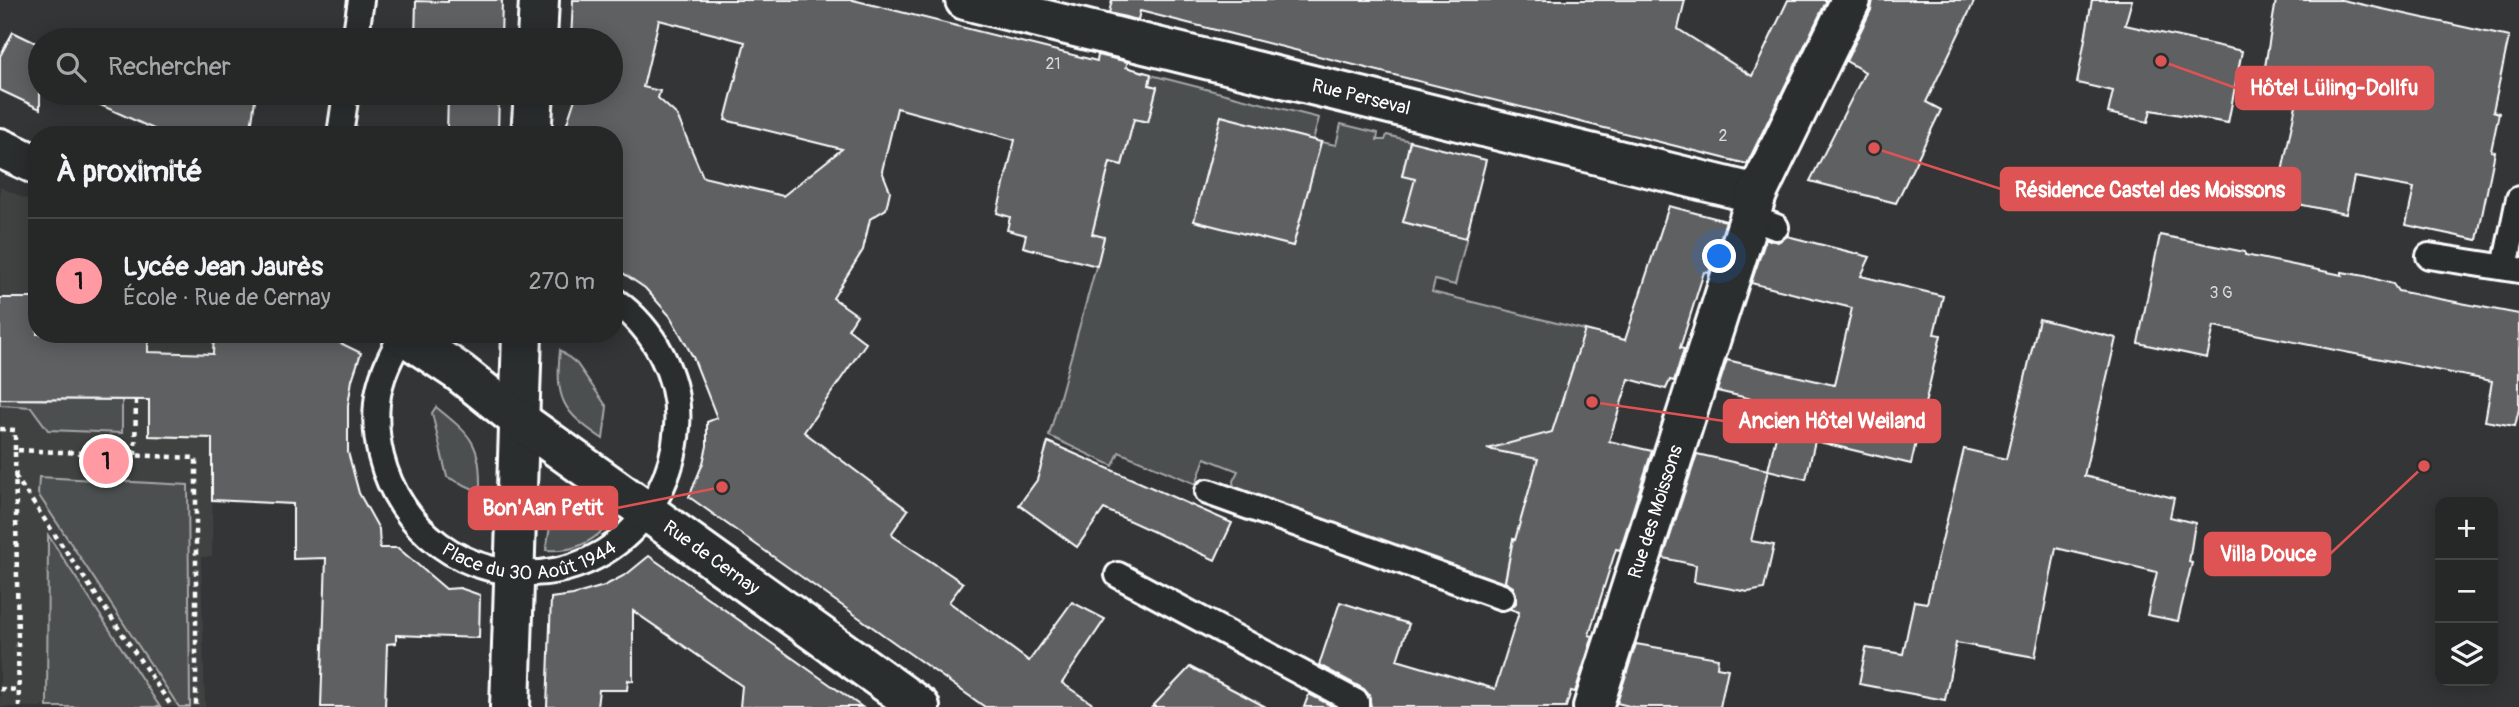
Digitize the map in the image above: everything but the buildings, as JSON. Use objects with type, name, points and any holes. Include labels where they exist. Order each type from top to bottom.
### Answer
[{"type":"street","points":[[538,28],[539,0]]},
{"type":"street","name":"Rue Perseval","points":[[965,0],[1760,222]]},
{"type":"street","name":"Rue des Moissons","points":[[1593,707],[1606,629],[1760,222],[1851,0]]},
{"type":"street","points":[[532,126],[533,105]]},
{"type":"street","points":[[0,148],[28,161]]},
{"type":"street","name":"Rue de Cernay","points":[[416,343],[459,372],[519,420],[920,707]]},
{"type":"street","points":[[510,707],[522,343]]},
{"type":"lane","points":[[357,28],[361,0]]},
{"type":"lane","points":[[341,126],[344,105]]},
{"type":"lane","points":[[2429,256],[2512,269],[2519,199]]},
{"type":"lane","name":"Place du 30 Août 1944","points":[[398,343],[386,365],[377,400],[376,436],[384,471],[399,503],[422,531],[451,552],[487,568],[514,572],[564,569],[587,561],[628,535],[663,489],[675,452],[678,413],[671,375],[654,340],[623,306]]},
{"type":"lane","points":[[1209,492],[1502,597]]},
{"type":"lane","points":[[1118,575],[1356,702],[1356,707]]},
{"type":"path","points":[[135,455],[136,400]]},
{"type":"path","points":[[0,429],[15,430],[19,707]]},
{"type":"path","points":[[15,450],[196,458],[196,707]]},
{"type":"path","points":[[15,475],[172,707]]},
{"type":"path","points":[[0,689],[19,690]]},
{"type":"shaded area","points":[[1151,75],[1319,118],[1313,140],[1221,116],[1194,221],[1293,246],[1321,142],[1336,145],[1341,124],[1378,133],[1377,140],[1385,140],[1387,135],[1410,141],[1402,175],[1429,182],[1408,206],[1403,222],[1421,227],[1424,213],[1470,224],[1455,285],[1435,280],[1432,292],[1585,330],[1549,442],[1538,459],[1520,523],[1519,541],[1513,540],[1504,584],[1506,585],[1234,489],[1233,481],[1238,471],[1205,458],[1196,484],[1119,452],[1113,466],[1049,436],[1104,238],[1092,234],[1110,162],[1122,165],[1134,119],[1148,122],[1157,88],[1149,85]]},
{"type":"shaded area","points":[[0,187],[28,200],[28,343],[214,343],[212,556],[201,557],[206,707],[0,707]]},
{"type":"shaded area","points":[[560,350],[577,364],[607,407],[603,439],[578,421],[564,403],[559,381]]},
{"type":"shaded area","points":[[0,399],[122,400],[122,433],[48,430],[31,407],[0,405]]},
{"type":"shaded area","points":[[436,407],[472,442],[479,462],[480,492],[447,477],[432,413]]},
{"type":"shaded area","points":[[39,477],[188,485],[190,707],[179,707],[38,494]]},
{"type":"shaded area","points":[[556,492],[608,526],[580,545],[564,550],[546,550]]},
{"type":"shaded area","points":[[48,535],[160,707],[47,707]]},
{"type":"place","name":"Hôtel Lüling-Dollfu","points":[[2161,61]]},
{"type":"place","name":"Résidence Castel des Moissons","points":[[1874,148]]},
{"type":"place","name":"Ancien Hôtel Weiland","points":[[1592,402]]},
{"type":"place","name":"Lycée Jean Jaurès","points":[[106,461]]},
{"type":"place","name":"Villa Douce","points":[[2424,466]]},
{"type":"place","name":"Bon'Aan Petit","points":[[722,487]]}]
